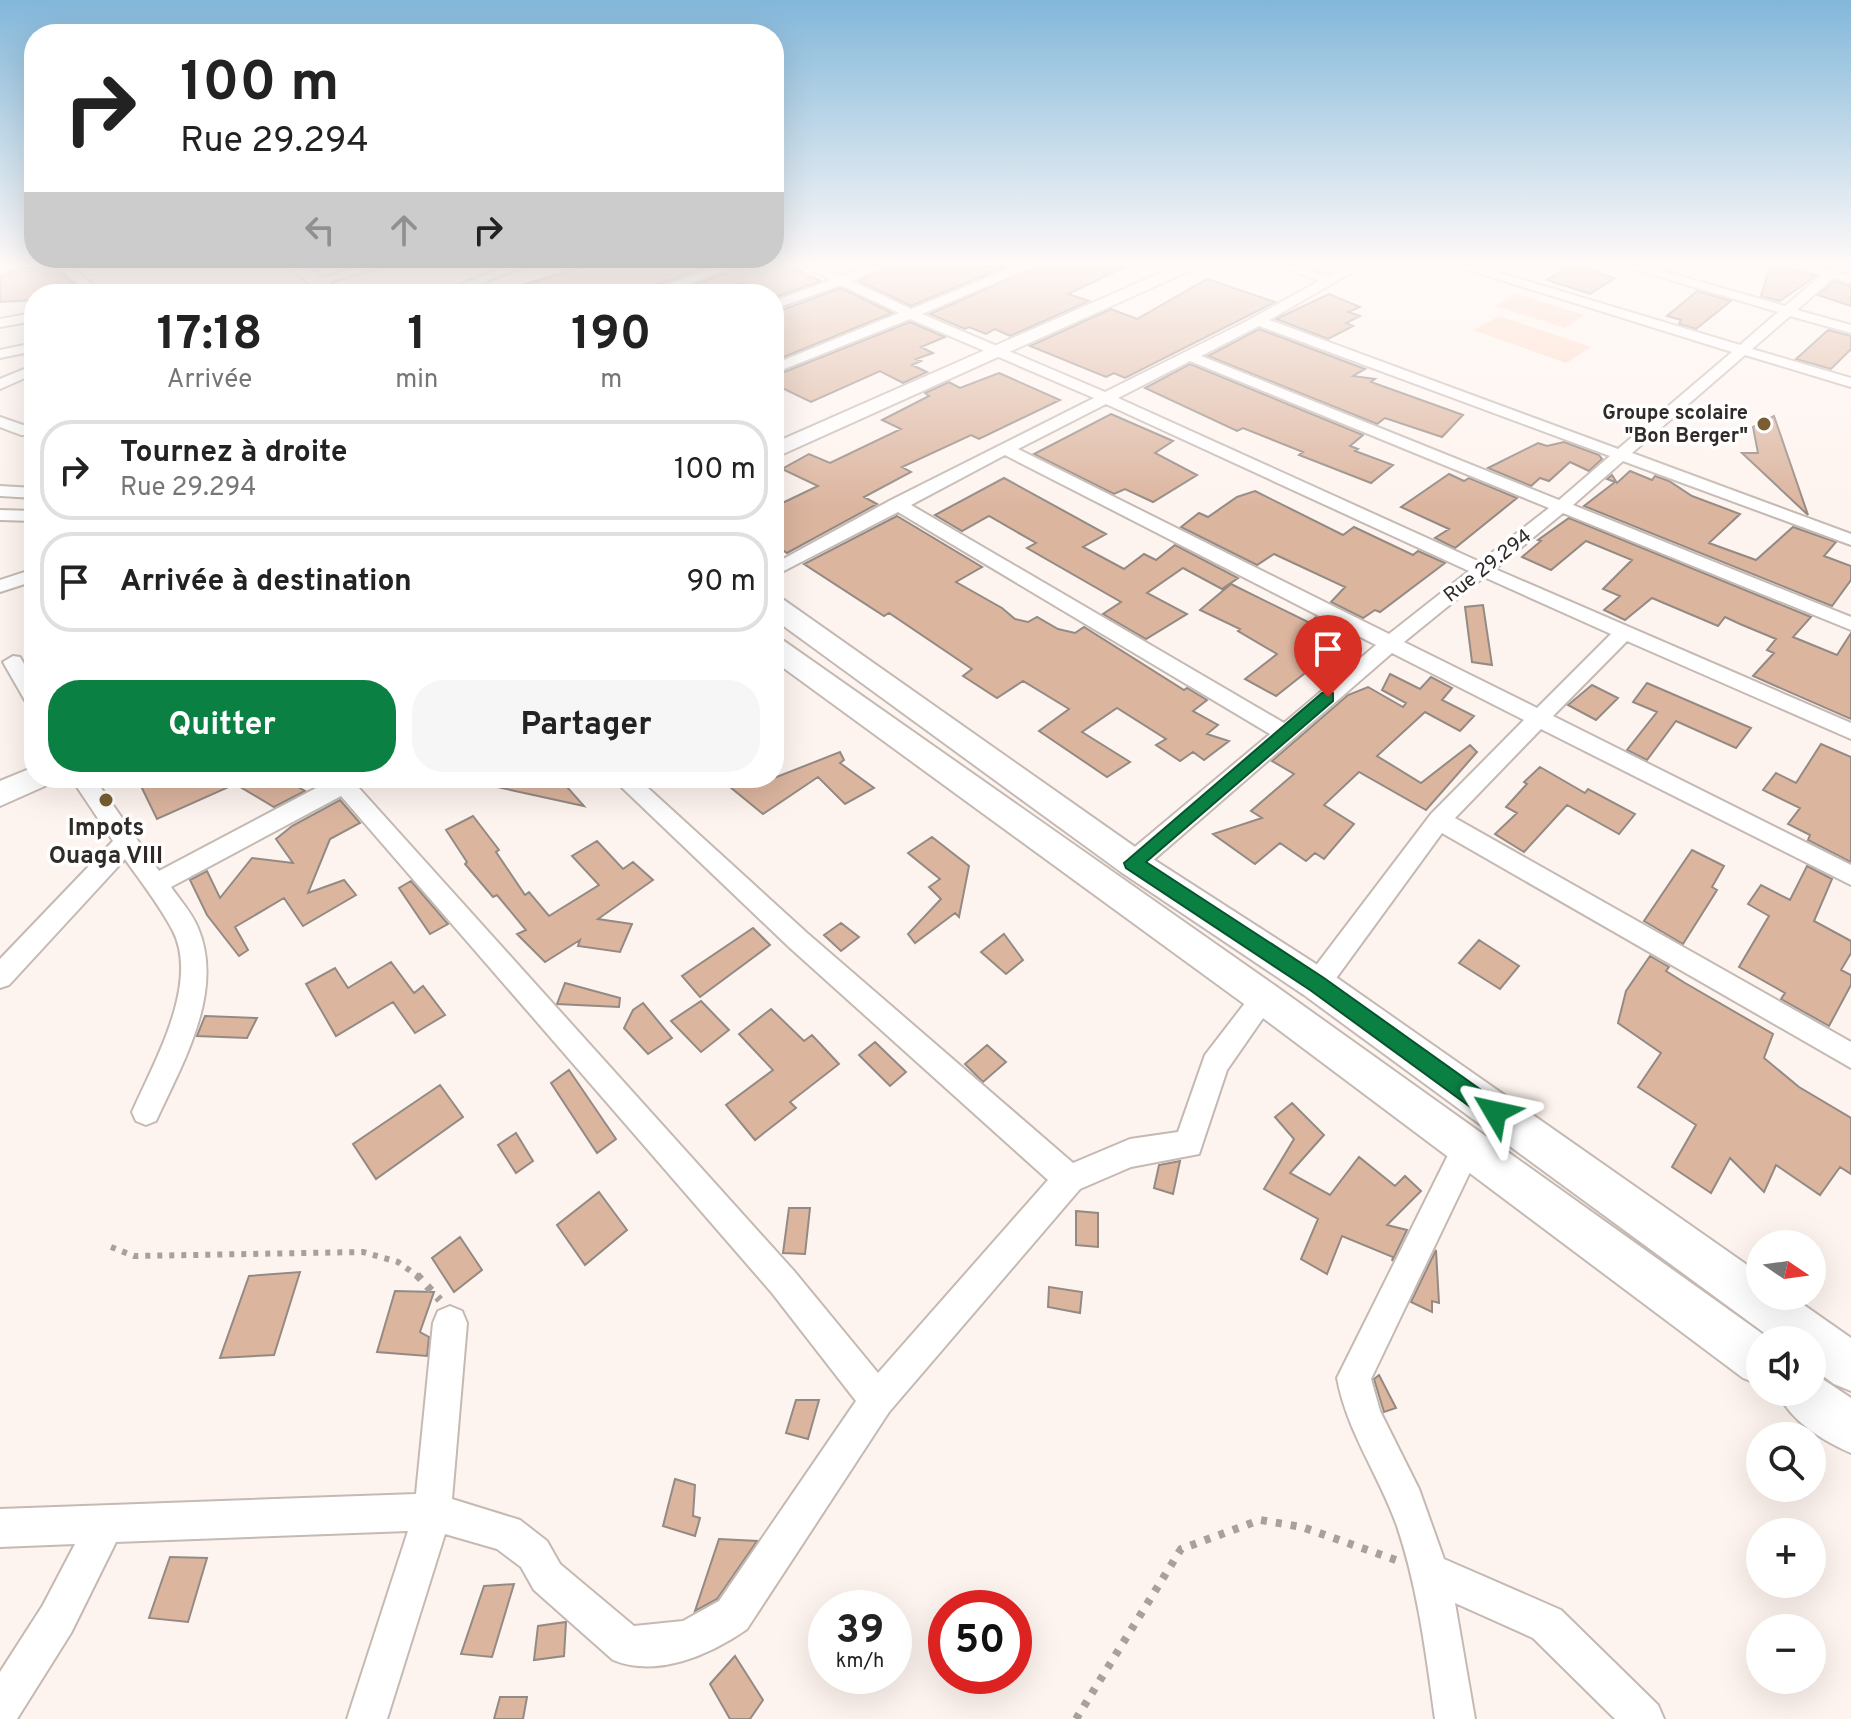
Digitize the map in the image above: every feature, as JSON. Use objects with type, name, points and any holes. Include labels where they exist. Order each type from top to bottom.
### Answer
[{"type":"main road","points":[[784,447],[1011,346]]},
{"type":"main road","points":[[784,613],[1133,863],[1317,984],[1851,1367]]},
{"type":"main road","points":[[784,654],[1264,998],[1746,1351]]},
{"type":"main road","points":[[0,794],[24,783]]},
{"type":"main road","points":[[1821,1406],[1851,1428]]},
{"type":"street","points":[[784,365],[831,346]]},
{"type":"street","points":[[985,346],[1851,732]]},
{"type":"street","points":[[784,566],[897,504],[1209,346]]},
{"type":"street","points":[[1328,346],[1851,540]]},
{"type":"street","points":[[1729,346],[1851,383]]},
{"type":"street","name":"Rue 29.294","points":[[1133,863],[1392,642],[1559,508],[1746,346]]},
{"type":"street","points":[[0,354],[24,349]]},
{"type":"street","points":[[1189,356],[1851,624]]},
{"type":"street","points":[[0,385],[24,374]]},
{"type":"street","points":[[0,422],[24,430]]},
{"type":"street","points":[[1005,449],[1851,876]]},
{"type":"street","points":[[0,491],[24,492]]},
{"type":"street","points":[[897,504],[1285,733]]},
{"type":"street","points":[[0,515],[24,516]]},
{"type":"street","points":[[0,585],[24,578]]},
{"type":"street","points":[[1317,984],[1439,820],[1625,631]]},
{"type":"street","points":[[89,788],[186,929],[194,948],[196,978],[187,1015],[146,1112]]},
{"type":"street","points":[[155,884],[336,788]]},
{"type":"street","points":[[355,788],[783,1282],[877,1400]]},
{"type":"street","points":[[634,788],[798,940],[1069,1179]]},
{"type":"street","points":[[1439,820],[1851,1056]]},
{"type":"street","points":[[0,977],[126,842]]},
{"type":"street","points":[[0,1528],[433,1512],[507,1533],[534,1554],[547,1577],[627,1646],[671,1646],[709,1634],[733,1615],[877,1400],[1069,1179],[1130,1153],[1189,1144],[1215,1064],[1264,998]]},
{"type":"street","points":[[1455,1719],[1442,1632],[1427,1571],[1406,1503],[1357,1404],[1354,1378],[1467,1147]]},
{"type":"street","points":[[367,1719],[433,1512],[450,1323]]},
{"type":"street","points":[[0,1708],[57,1619],[105,1525]]},
{"type":"street","points":[[1427,1571],[1547,1624],[1644,1719]]},
{"type":"path","points":[[111,1247],[134,1256],[363,1252],[384,1255],[405,1262],[426,1280],[443,1304],[450,1323]]},
{"type":"path","points":[[1076,1719],[1181,1549],[1260,1520],[1302,1527],[1427,1571]]},
{"type":"shaded area","points":[[1519,346],[1591,347],[1566,363]]},
{"type":"building","points":[[784,346],[810,346],[784,357]]},
{"type":"building","points":[[849,346],[923,346],[933,353],[916,359],[921,361],[912,365],[927,372],[903,383],[880,371],[811,402],[784,389],[784,372]]},
{"type":"building","points":[[1031,346],[1188,346],[1125,378],[1114,373],[1106,377]]},
{"type":"building","points":[[1226,346],[1305,346],[1365,369],[1353,376],[1375,379],[1371,382],[1463,415],[1442,437],[1385,418],[1377,424],[1208,356]]},
{"type":"building","points":[[1810,346],[1851,346],[1831,369],[1796,359]]},
{"type":"building","points":[[1190,364],[1363,435],[1350,446],[1358,449],[1355,451],[1393,465],[1371,483],[1299,455],[1303,452],[1243,428],[1237,431],[1145,388]]},
{"type":"building","points":[[999,373],[1060,400],[979,439],[971,435],[902,467],[911,472],[864,497],[877,504],[787,553],[784,551],[784,502],[818,486],[784,468],[809,454],[830,463],[901,429],[882,420],[929,396],[925,393],[949,382],[960,388]]},
{"type":"building","points":[[1111,414],[1173,441],[1155,453],[1197,475],[1153,502],[1125,489],[1114,494],[1034,454]]},
{"type":"building","points":[[1774,416],[1808,515],[1742,453],[1758,453],[1753,427]]},
{"type":"building","points":[[1564,442],[1599,455],[1602,459],[1589,471],[1570,462],[1549,481],[1540,478],[1531,486],[1488,468],[1538,443],[1547,446]]},
{"type":"building","points":[[1630,471],[1652,480],[1655,476],[1669,481],[1692,496],[1740,514],[1709,543],[1756,560],[1793,527],[1836,542],[1824,556],[1851,566],[1851,580],[1832,606],[1584,506],[1615,482],[1607,479],[1612,475],[1617,483]]},
{"type":"building","points":[[1449,474],[1464,481],[1469,478],[1517,498],[1455,548],[1435,538],[1449,529],[1401,507]]},
{"type":"building","points":[[1004,478],[1106,534],[1083,547],[1124,569],[1144,554],[1156,560],[1175,545],[1238,578],[1222,589],[1183,568],[1147,593],[1187,614],[1146,639],[1103,614],[1121,602],[1027,548],[1036,543],[989,516],[962,531],[935,515]]},
{"type":"building","points":[[1255,491],[1343,535],[1354,527],[1413,555],[1418,551],[1445,563],[1380,612],[1375,610],[1363,618],[1331,602],[1345,587],[1274,554],[1257,565],[1181,527],[1199,513],[1208,517],[1237,497]]},
{"type":"building","points":[[897,516],[982,567],[956,582],[1002,608],[1015,619],[1028,622],[1037,617],[1058,629],[1075,633],[1084,627],[1184,690],[1187,688],[1207,700],[1193,711],[1218,725],[1207,734],[1229,741],[1204,760],[1193,752],[1180,761],[1156,745],[1166,739],[1117,708],[1082,732],[1130,762],[1107,777],[1039,731],[1069,709],[1023,681],[997,698],[963,676],[972,669],[889,613],[884,616],[804,564]]},
{"type":"building","points":[[1569,518],[1811,617],[1793,637],[1837,655],[1851,633],[1851,719],[1753,676],[1774,653],[1767,650],[1776,639],[1725,617],[1718,626],[1652,598],[1625,620],[1604,610],[1620,596],[1603,589],[1632,560],[1586,541],[1551,570],[1522,557],[1541,541],[1538,540]]},
{"type":"building","points":[[1231,584],[1310,623],[1316,617],[1356,638],[1360,648],[1325,678],[1309,670],[1276,696],[1245,679],[1277,654],[1238,631],[1240,629],[1200,610]]},
{"type":"building","points":[[1483,605],[1492,665],[1472,662],[1465,607]]},
{"type":"building","points":[[1390,674],[1420,689],[1431,677],[1452,688],[1442,700],[1474,716],[1460,731],[1425,712],[1377,756],[1421,783],[1470,745],[1477,752],[1426,810],[1359,772],[1324,805],[1354,824],[1324,859],[1315,853],[1306,861],[1280,843],[1255,864],[1213,834],[1262,818],[1251,811],[1294,774],[1272,761],[1348,695],[1368,687],[1403,707],[1406,703],[1382,690]]},
{"type":"building","points":[[1647,683],[1751,728],[1736,748],[1676,721],[1647,760],[1627,750],[1657,712],[1633,702]]},
{"type":"building","points":[[1592,685],[1618,698],[1596,720],[1568,705]]},
{"type":"building","points":[[1821,744],[1851,757],[1851,862],[1808,840],[1810,835],[1788,824],[1800,808],[1763,790],[1776,773],[1796,783]]},
{"type":"building","points":[[840,752],[844,760],[840,763],[874,788],[845,804],[818,777],[763,814],[731,788],[784,788],[784,774]]},
{"type":"building","points":[[1540,767],[1585,793],[1588,789],[1635,814],[1619,834],[1567,805],[1524,852],[1495,834],[1517,813],[1506,807],[1527,784],[1524,782]]},
{"type":"building","points":[[142,788],[226,788],[157,819]]},
{"type":"building","points":[[242,788],[300,788],[305,791],[274,807]]},
{"type":"building","points":[[502,788],[568,788],[584,806]]},
{"type":"building","points":[[340,800],[360,823],[330,839],[308,893],[344,880],[356,895],[303,926],[284,898],[235,927],[248,950],[239,956],[207,915],[190,880],[207,871],[220,898],[252,858],[293,863],[276,839],[292,826]]},
{"type":"building","points":[[473,816],[499,850],[496,852],[525,895],[529,892],[549,916],[599,885],[572,856],[597,841],[623,869],[633,862],[653,880],[598,919],[632,924],[620,952],[578,946],[580,940],[545,962],[517,934],[526,930],[497,895],[493,897],[465,864],[467,862],[446,830]]},
{"type":"building","points":[[932,837],[969,866],[959,917],[955,913],[915,943],[908,934],[941,899],[929,887],[940,879],[908,853]]},
{"type":"building","points":[[1692,850],[1724,866],[1712,887],[1717,890],[1683,944],[1644,921]]},
{"type":"building","points":[[1807,866],[1832,879],[1814,921],[1851,941],[1851,953],[1841,970],[1851,975],[1851,985],[1829,1026],[1781,999],[1785,993],[1739,967],[1769,916],[1748,904],[1761,885],[1790,900]]},
{"type":"building","points":[[411,881],[448,924],[430,934],[399,888]]},
{"type":"building","points":[[841,923],[859,937],[841,951],[824,935]]},
{"type":"building","points":[[753,928],[770,945],[700,997],[682,976]]},
{"type":"building","points":[[1004,934],[1023,960],[1006,974],[981,952]]},
{"type":"building","points":[[1479,940],[1519,966],[1500,989],[1459,963]]},
{"type":"building","points":[[1650,956],[1669,967],[1666,971],[1773,1034],[1764,1058],[1799,1087],[1851,1118],[1851,1174],[1840,1167],[1820,1195],[1776,1165],[1764,1192],[1730,1158],[1711,1193],[1672,1167],[1696,1125],[1638,1087],[1661,1053],[1618,1023],[1626,991]]},
{"type":"building","points":[[391,962],[414,993],[423,986],[445,1015],[415,1033],[393,1002],[336,1036],[306,984],[335,968],[348,988]]},
{"type":"building","points":[[565,983],[620,998],[619,1007],[557,1004]]},
{"type":"building","points":[[701,1001],[729,1030],[701,1052],[671,1021]]},
{"type":"building","points":[[643,1003],[672,1038],[648,1054],[624,1028],[633,1010]]},
{"type":"building","points":[[771,1009],[804,1041],[812,1035],[839,1064],[790,1102],[796,1108],[755,1140],[726,1105],[773,1070],[739,1034]]},
{"type":"building","points":[[205,1016],[257,1018],[247,1038],[197,1036]]},
{"type":"building","points":[[875,1042],[906,1072],[890,1086],[859,1055]]},
{"type":"building","points":[[987,1045],[1006,1062],[983,1082],[965,1064]]},
{"type":"building","points":[[569,1070],[616,1139],[597,1153],[551,1083]]},
{"type":"building","points":[[440,1085],[463,1117],[376,1179],[353,1144]]},
{"type":"building","points":[[1292,1103],[1324,1135],[1290,1173],[1330,1195],[1359,1157],[1395,1186],[1405,1176],[1421,1191],[1387,1225],[1407,1230],[1392,1261],[1393,1257],[1342,1236],[1327,1274],[1301,1259],[1318,1219],[1264,1189],[1294,1139],[1275,1117]]},
{"type":"building","points":[[516,1133],[533,1161],[516,1173],[498,1145]]},
{"type":"building","points":[[1180,1161],[1173,1194],[1154,1188],[1159,1165]]},
{"type":"building","points":[[599,1192],[627,1230],[585,1265],[557,1225]]},
{"type":"building","points":[[789,1208],[810,1208],[805,1254],[783,1253]]},
{"type":"building","points":[[1076,1211],[1098,1213],[1098,1247],[1076,1245]]},
{"type":"building","points":[[460,1237],[482,1270],[454,1292],[432,1258]]},
{"type":"building","points":[[1436,1250],[1439,1303],[1432,1301],[1432,1312],[1411,1302]]},
{"type":"building","points":[[300,1272],[274,1355],[220,1358],[249,1276]]},
{"type":"building","points":[[1049,1287],[1082,1292],[1080,1313],[1048,1307]]},
{"type":"building","points":[[395,1291],[434,1292],[420,1332],[429,1337],[427,1356],[377,1352]]},
{"type":"building","points":[[1379,1375],[1396,1408],[1384,1412],[1374,1379]]},
{"type":"building","points":[[796,1400],[819,1400],[808,1439],[786,1433]]},
{"type":"building","points":[[675,1479],[695,1485],[693,1516],[700,1518],[695,1536],[663,1526]]},
{"type":"building","points":[[719,1539],[757,1541],[717,1599],[695,1611]]},
{"type":"building","points":[[170,1557],[207,1558],[188,1622],[149,1618]]},
{"type":"building","points":[[514,1584],[492,1657],[461,1654],[484,1586]]},
{"type":"building","points":[[566,1622],[564,1656],[534,1660],[538,1626]]},
{"type":"building","points":[[735,1656],[763,1700],[750,1719],[730,1719],[710,1684]]},
{"type":"building","points":[[500,1697],[527,1697],[523,1719],[494,1719]]},
{"type":"place","name":"Groupe scolaire \"Bon Berger\"","points":[[1764,424]]},
{"type":"place","name":"Impots Ouaga VIII","points":[[106,800]]},
{"type":"route","points":[[1328,697],[1133,863],[1317,984],[1495,1112]]}]
